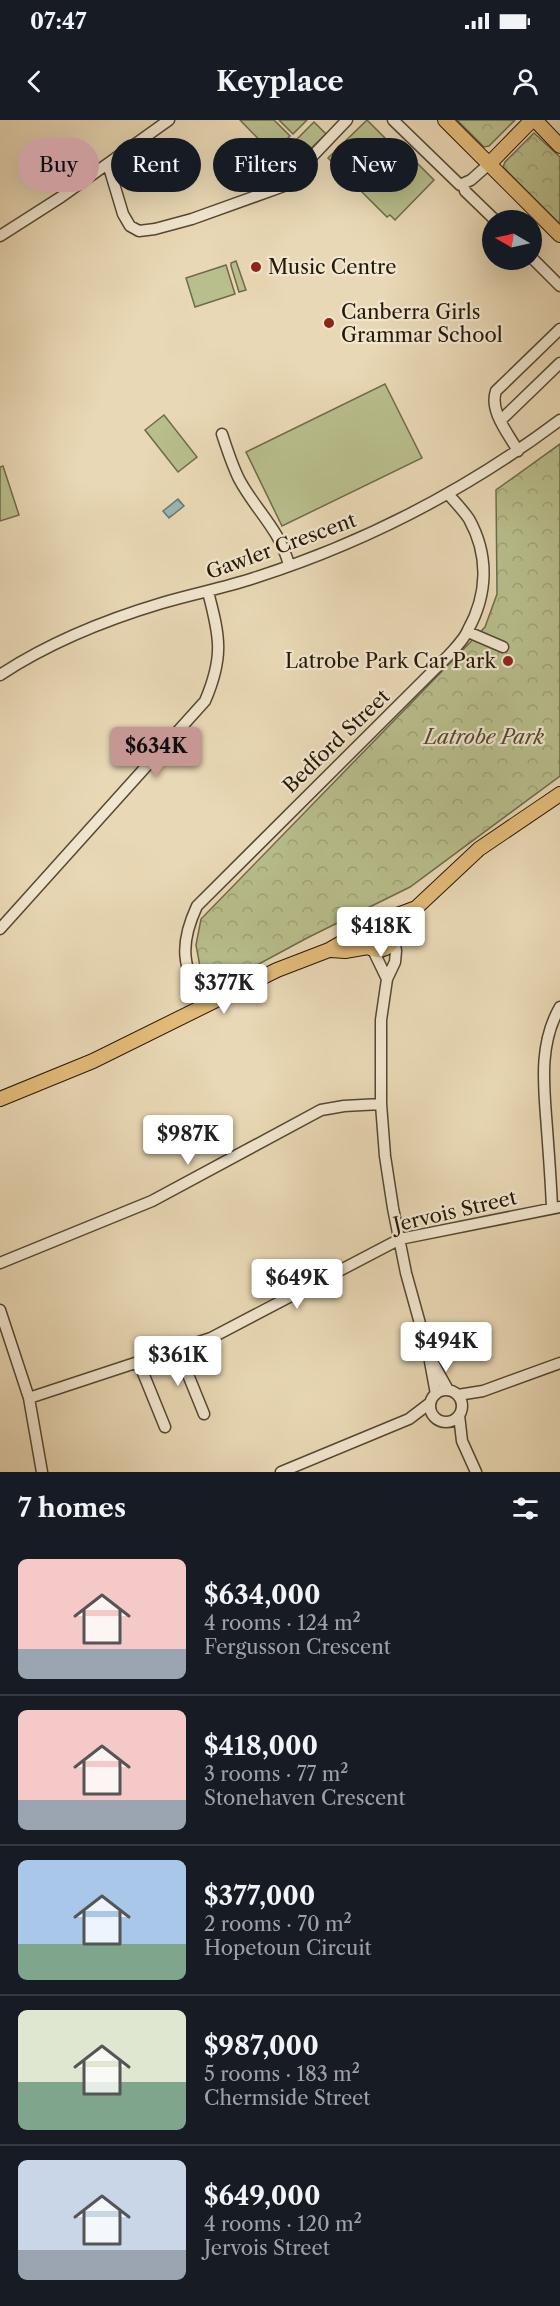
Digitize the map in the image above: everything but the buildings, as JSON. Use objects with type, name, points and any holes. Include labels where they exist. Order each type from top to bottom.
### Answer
[{"type":"main road","points":[[445,120],[560,235]]},
{"type":"main road","points":[[489,164],[533,120],[560,146]]},
{"type":"main road","points":[[329,950],[370,949],[378,951],[388,947],[394,935],[416,908],[479,849],[560,794]]},
{"type":"main road","points":[[384,920],[416,908]]},
{"type":"main road","points":[[0,1099],[93,1061],[277,970],[329,950],[362,931],[369,921],[384,920],[389,923],[394,935]]},
{"type":"main road","points":[[362,931],[363,940],[370,949]]},
{"type":"street","points":[[108,165],[123,213],[130,225],[139,231],[155,229],[284,186],[347,120]]},
{"type":"street","points":[[393,120],[460,185],[464,185]]},
{"type":"street","points":[[0,236],[108,165],[165,121]]},
{"type":"street","points":[[464,185],[489,164]]},
{"type":"street","points":[[464,185],[465,191],[485,210]]},
{"type":"street","points":[[542,268],[560,286]]},
{"type":"street","points":[[518,450],[501,420],[493,399],[496,391],[560,329]]},
{"type":"street","points":[[501,420],[560,363]]},
{"type":"street","name":"Gawler Crescent","points":[[1,673],[82,631],[164,602],[208,592],[289,565],[366,535],[448,494],[518,450],[560,420]]},
{"type":"street","points":[[222,434],[239,479],[276,530],[284,546],[289,565]]},
{"type":"street","name":"Bedford Street","points":[[202,1008],[187,969],[184,948],[188,926],[197,906],[448,656],[468,632],[477,612],[483,586],[484,562],[478,539],[468,517],[448,494]]},
{"type":"street","points":[[0,929],[205,701],[216,677],[219,647],[208,592]]},
{"type":"street","points":[[468,632],[503,647]]},
{"type":"street","points":[[394,935],[395,962],[387,979],[381,1020],[381,1104],[386,1156],[406,1273],[429,1356],[433,1398],[440,1419],[462,1442],[476,1472]]},
{"type":"street","points":[[370,949],[387,979]]},
{"type":"street","points":[[556,1208],[543,1081],[544,1054],[551,1023],[560,1007]]},
{"type":"street","points":[[0,1263],[152,1201],[321,1110],[381,1104]]},
{"type":"street","name":"Jervois Street","points":[[30,1398],[211,1338],[400,1239],[556,1208]]},
{"type":"street","points":[[0,1310],[4,1335],[30,1398],[42,1472]]},
{"type":"street","points":[[178,1350],[204,1414]]},
{"type":"street","points":[[429,1356],[453,1392],[461,1411],[462,1442]]},
{"type":"street","points":[[281,1472],[409,1419],[433,1398],[453,1392],[483,1391],[560,1362]]},
{"type":"street","points":[[139,1363],[165,1427]]},
{"type":"street","points":[[409,1419],[453,1420],[483,1391]]},
{"type":"green space","points":[[240,120],[274,120],[290,136],[288,138],[257,138]]},
{"type":"green space","points":[[279,120],[307,120],[293,134]]},
{"type":"green space","points":[[367,120],[385,138],[349,138]]},
{"type":"green space","points":[[457,120],[515,120],[489,146],[484,147]]},
{"type":"green space","points":[[314,122],[326,134],[318,142],[318,138],[298,138]]},
{"type":"green space","points":[[534,133],[560,157],[560,224],[503,167],[505,162]]},
{"type":"green space","points":[[418,164],[434,180],[395,220],[390,215],[387,217],[362,192],[418,192]]},
{"type":"green space","points":[[236,261],[246,290],[239,292],[231,266],[231,263]]},
{"type":"green space","points":[[226,265],[235,294],[195,307],[186,278]]},
{"type":"green space","points":[[385,384],[422,458],[282,526],[246,452]]},
{"type":"green space","points":[[164,415],[197,457],[178,472],[145,430]]},
{"type":"green space","name":"Latrobe Park","points":[[560,444],[560,776],[410,887],[307,938],[216,987],[201,972],[196,945],[201,919],[485,627],[497,594],[496,490]]},
{"type":"green space","points":[[3,466],[19,515],[0,521],[0,467]]},
{"type":"water","points":[[178,499],[184,506],[169,518],[163,511]]},
{"type":"place","name":"Music Centre","points":[[256,267]]},
{"type":"place","name":"Canberra Girls Grammar School","points":[[329,323]]},
{"type":"place","name":"Latrobe Park Car Park","points":[[508,661]]}]
